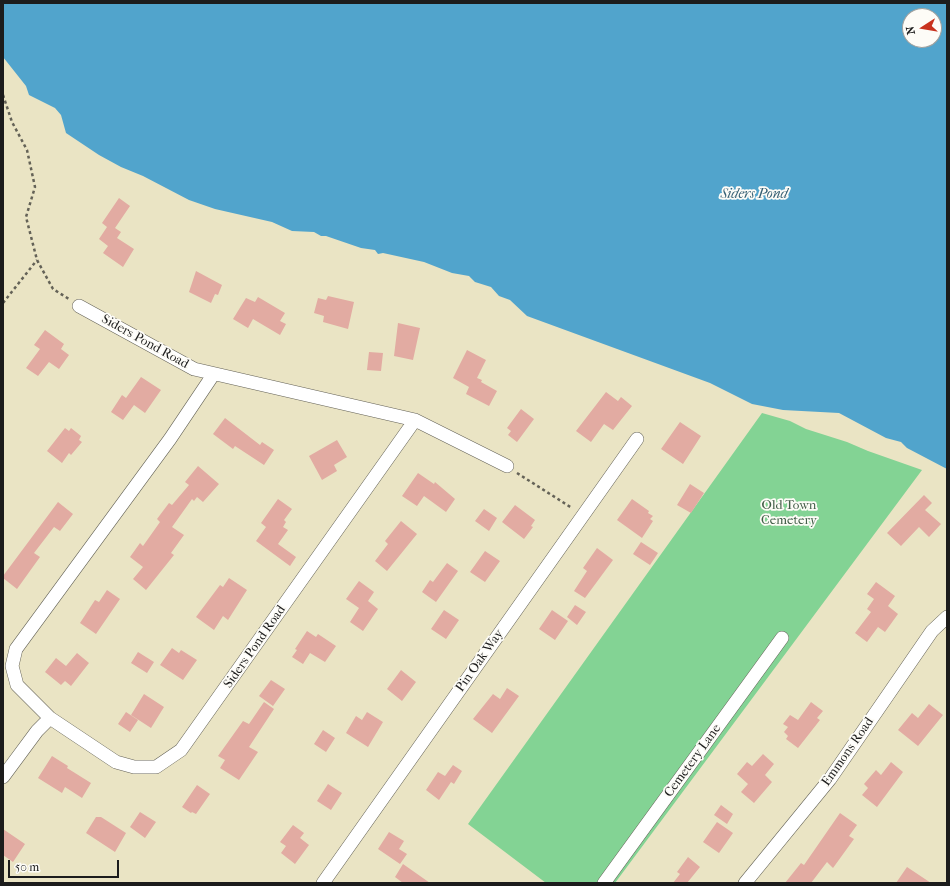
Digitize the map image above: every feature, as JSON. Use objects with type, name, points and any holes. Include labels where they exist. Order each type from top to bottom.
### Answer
[{"type":"street","name":"Siders Pond Road","points":[[79,306],[194,369],[213,375],[415,420],[507,466]]},
{"type":"street","name":"Siders Pond Road","points":[[213,375],[170,439],[16,649],[13,656],[12,666],[17,685],[50,718],[116,762],[134,767],[156,767],[181,750],[415,420]]},
{"type":"street","name":"Pin Oak Way","points":[[323,883],[637,439]]},
{"type":"street","name":"Emmons Road","points":[[745,883],[830,779],[932,631],[947,617]]},
{"type":"street","name":"Cemetery Lane","points":[[604,883],[782,638]]},
{"type":"street","points":[[3,777],[37,730],[50,718]]},
{"type":"path","points":[[3,95],[12,122],[27,150],[35,187],[26,216],[38,260],[53,289],[79,306]]},
{"type":"path","points":[[3,303],[38,260]]},
{"type":"path","points":[[507,466],[583,515]]},
{"type":"green space","name":"Old Town Cemetery","points":[[762,413],[790,421],[806,429],[847,442],[922,470],[615,883],[546,883],[468,824]]},
{"type":"water","name":"Siders Pond","points":[[3,3],[947,3],[947,469],[907,448],[901,442],[886,438],[839,413],[783,410],[752,404],[710,383],[527,316],[510,300],[499,296],[491,287],[475,282],[469,276],[452,273],[424,262],[383,253],[378,254],[375,250],[361,248],[326,236],[321,236],[314,232],[292,231],[272,222],[215,209],[189,200],[143,176],[121,167],[99,155],[66,133],[61,115],[55,108],[29,95],[26,86],[3,57]]},
{"type":"building","points":[[119,198],[130,206],[115,228],[121,232],[117,238],[134,249],[123,267],[103,253],[108,246],[99,239],[107,227],[102,223]]},
{"type":"building","points":[[196,271],[222,285],[218,295],[215,294],[211,303],[189,292]]},
{"type":"building","points":[[328,296],[354,302],[348,329],[323,322],[324,316],[314,313],[318,298],[326,300]]},
{"type":"building","points":[[258,297],[285,313],[280,321],[286,324],[280,335],[253,319],[248,328],[233,319],[246,298],[255,302]]},
{"type":"building","points":[[398,323],[420,328],[413,360],[394,356]]},
{"type":"building","points":[[45,330],[64,344],[61,349],[69,355],[59,369],[49,362],[38,376],[26,368],[40,349],[34,345]]},
{"type":"building","points":[[467,350],[486,360],[477,378],[497,391],[489,406],[466,394],[469,387],[453,378]]},
{"type":"building","points":[[369,352],[383,353],[381,371],[367,370]]},
{"type":"building","points":[[141,377],[161,390],[145,413],[134,405],[123,420],[111,412],[122,395],[126,398]]},
{"type":"building","points":[[606,392],[618,401],[621,397],[632,406],[613,430],[604,424],[591,442],[576,431]]},
{"type":"building","points":[[521,409],[534,419],[517,442],[508,435],[511,431],[507,428]]},
{"type":"building","points":[[225,418],[260,445],[262,442],[274,450],[264,465],[235,446],[233,449],[213,434]]},
{"type":"building","points":[[680,422],[701,436],[683,464],[661,449]]},
{"type":"building","points":[[65,428],[69,431],[71,428],[81,436],[79,440],[82,442],[71,455],[69,453],[62,463],[47,451]]},
{"type":"building","points":[[337,440],[347,457],[334,465],[337,471],[322,480],[309,456]]},
{"type":"building","points":[[198,466],[219,484],[203,502],[197,497],[194,501],[192,499],[172,527],[184,535],[171,553],[174,555],[146,590],[133,579],[143,567],[130,557],[140,543],[143,546],[160,522],[157,519],[169,503],[172,505],[189,485],[185,482]]},
{"type":"building","points":[[418,473],[434,484],[435,482],[455,499],[446,512],[424,496],[417,506],[402,496]]},
{"type":"building","points":[[690,484],[704,493],[691,513],[677,505]]},
{"type":"building","points":[[924,495],[932,503],[925,510],[941,524],[929,537],[919,527],[901,546],[887,533]]},
{"type":"building","points":[[278,499],[292,509],[284,520],[286,522],[283,527],[288,530],[278,544],[296,557],[290,566],[256,541],[266,527],[261,523]]},
{"type":"building","points":[[632,499],[649,511],[648,513],[653,516],[650,519],[653,521],[642,538],[617,520]]},
{"type":"building","points":[[58,502],[73,514],[60,531],[54,527],[34,553],[40,557],[17,589],[3,578],[3,576]]},
{"type":"building","points":[[515,505],[535,520],[531,526],[533,527],[524,539],[502,522]]},
{"type":"building","points":[[484,509],[497,518],[489,531],[475,521]]},
{"type":"building","points":[[401,521],[417,534],[387,571],[375,561],[388,544],[385,541]]},
{"type":"building","points":[[641,542],[658,553],[650,565],[633,554]]},
{"type":"building","points":[[597,548],[613,560],[585,598],[574,591],[587,571],[583,568]]},
{"type":"building","points":[[485,551],[500,561],[485,582],[470,572]]},
{"type":"building","points":[[447,563],[458,571],[436,602],[422,592],[430,580],[433,582]]},
{"type":"building","points":[[229,578],[247,590],[228,620],[223,616],[214,630],[196,617],[220,585],[223,587]]},
{"type":"building","points":[[359,581],[374,592],[368,601],[378,609],[363,631],[350,622],[359,608],[346,599]]},
{"type":"building","points":[[876,582],[895,596],[888,606],[898,614],[885,632],[878,627],[867,642],[855,633],[871,612],[867,609],[874,599],[867,594]]},
{"type":"building","points":[[107,590],[120,599],[96,634],[80,623],[95,600],[99,602]]},
{"type":"building","points":[[575,605],[586,612],[577,625],[567,617]]},
{"type":"building","points":[[444,610],[459,620],[446,639],[431,629]]},
{"type":"building","points":[[552,610],[568,621],[555,640],[539,629]]},
{"type":"building","points":[[307,631],[316,637],[318,634],[336,646],[325,662],[310,653],[303,664],[292,657],[297,650],[295,649]]},
{"type":"building","points":[[172,648],[179,653],[181,650],[197,660],[183,680],[160,665]]},
{"type":"building","points":[[138,652],[154,662],[147,673],[131,663]]},
{"type":"building","points":[[77,653],[89,663],[71,686],[65,681],[61,685],[45,672],[56,658],[66,666]]},
{"type":"building","points":[[401,670],[416,682],[402,701],[387,689]]},
{"type":"building","points":[[271,680],[285,689],[273,706],[259,696]]},
{"type":"building","points":[[507,688],[519,696],[492,733],[473,719],[493,694],[500,699]]},
{"type":"building","points":[[144,694],[164,707],[151,728],[131,715]]},
{"type":"building","points":[[264,702],[274,709],[249,747],[258,752],[239,780],[220,768],[225,760],[218,756],[243,721],[249,724]]},
{"type":"building","points":[[811,702],[823,711],[817,718],[820,720],[798,748],[786,739],[788,736],[784,732],[788,727],[783,724],[790,715],[798,720]]},
{"type":"building","points":[[929,704],[943,715],[918,746],[898,730],[912,713],[918,718]]},
{"type":"building","points":[[126,712],[138,720],[130,732],[118,724]]},
{"type":"building","points":[[367,712],[383,722],[368,747],[346,733],[356,716],[362,720]]},
{"type":"building","points":[[323,730],[335,738],[326,752],[314,744]]},
{"type":"building","points":[[763,754],[774,764],[765,775],[772,782],[754,803],[741,792],[748,784],[737,774],[747,762],[752,766]]},
{"type":"building","points":[[52,756],[68,766],[67,768],[91,783],[82,798],[65,787],[62,793],[38,778]]},
{"type":"building","points":[[891,762],[903,772],[877,807],[862,795],[868,788],[864,784],[876,770],[881,775]]},
{"type":"building","points":[[453,765],[462,771],[454,784],[451,782],[439,800],[426,790],[438,772],[445,776]]},
{"type":"building","points":[[328,784],[342,793],[331,810],[317,801]]},
{"type":"building","points":[[197,785],[210,794],[196,814],[191,813],[182,807]]},
{"type":"building","points":[[721,805],[733,814],[727,824],[714,815]]},
{"type":"building","points":[[140,812],[156,822],[145,838],[130,827]]},
{"type":"building","points":[[840,813],[857,825],[849,836],[854,839],[833,868],[827,862],[811,883],[785,883],[801,863],[804,865]]},
{"type":"building","points":[[96,817],[101,817],[126,833],[115,852],[86,833]]},
{"type":"building","points":[[717,822],[733,833],[719,853],[703,842]]},
{"type":"building","points":[[293,825],[304,833],[300,838],[309,845],[295,864],[281,853],[286,846],[280,842]]},
{"type":"building","points":[[3,829],[25,844],[13,862],[3,855]]},
{"type":"building","points":[[389,832],[404,841],[399,849],[407,854],[400,864],[378,849]]},
{"type":"building","points":[[688,857],[700,867],[687,883],[673,883],[680,874],[677,872]]},
{"type":"building","points":[[403,864],[430,883],[403,883],[395,877]]},
{"type":"building","points":[[907,867],[931,883],[896,883]]}]
